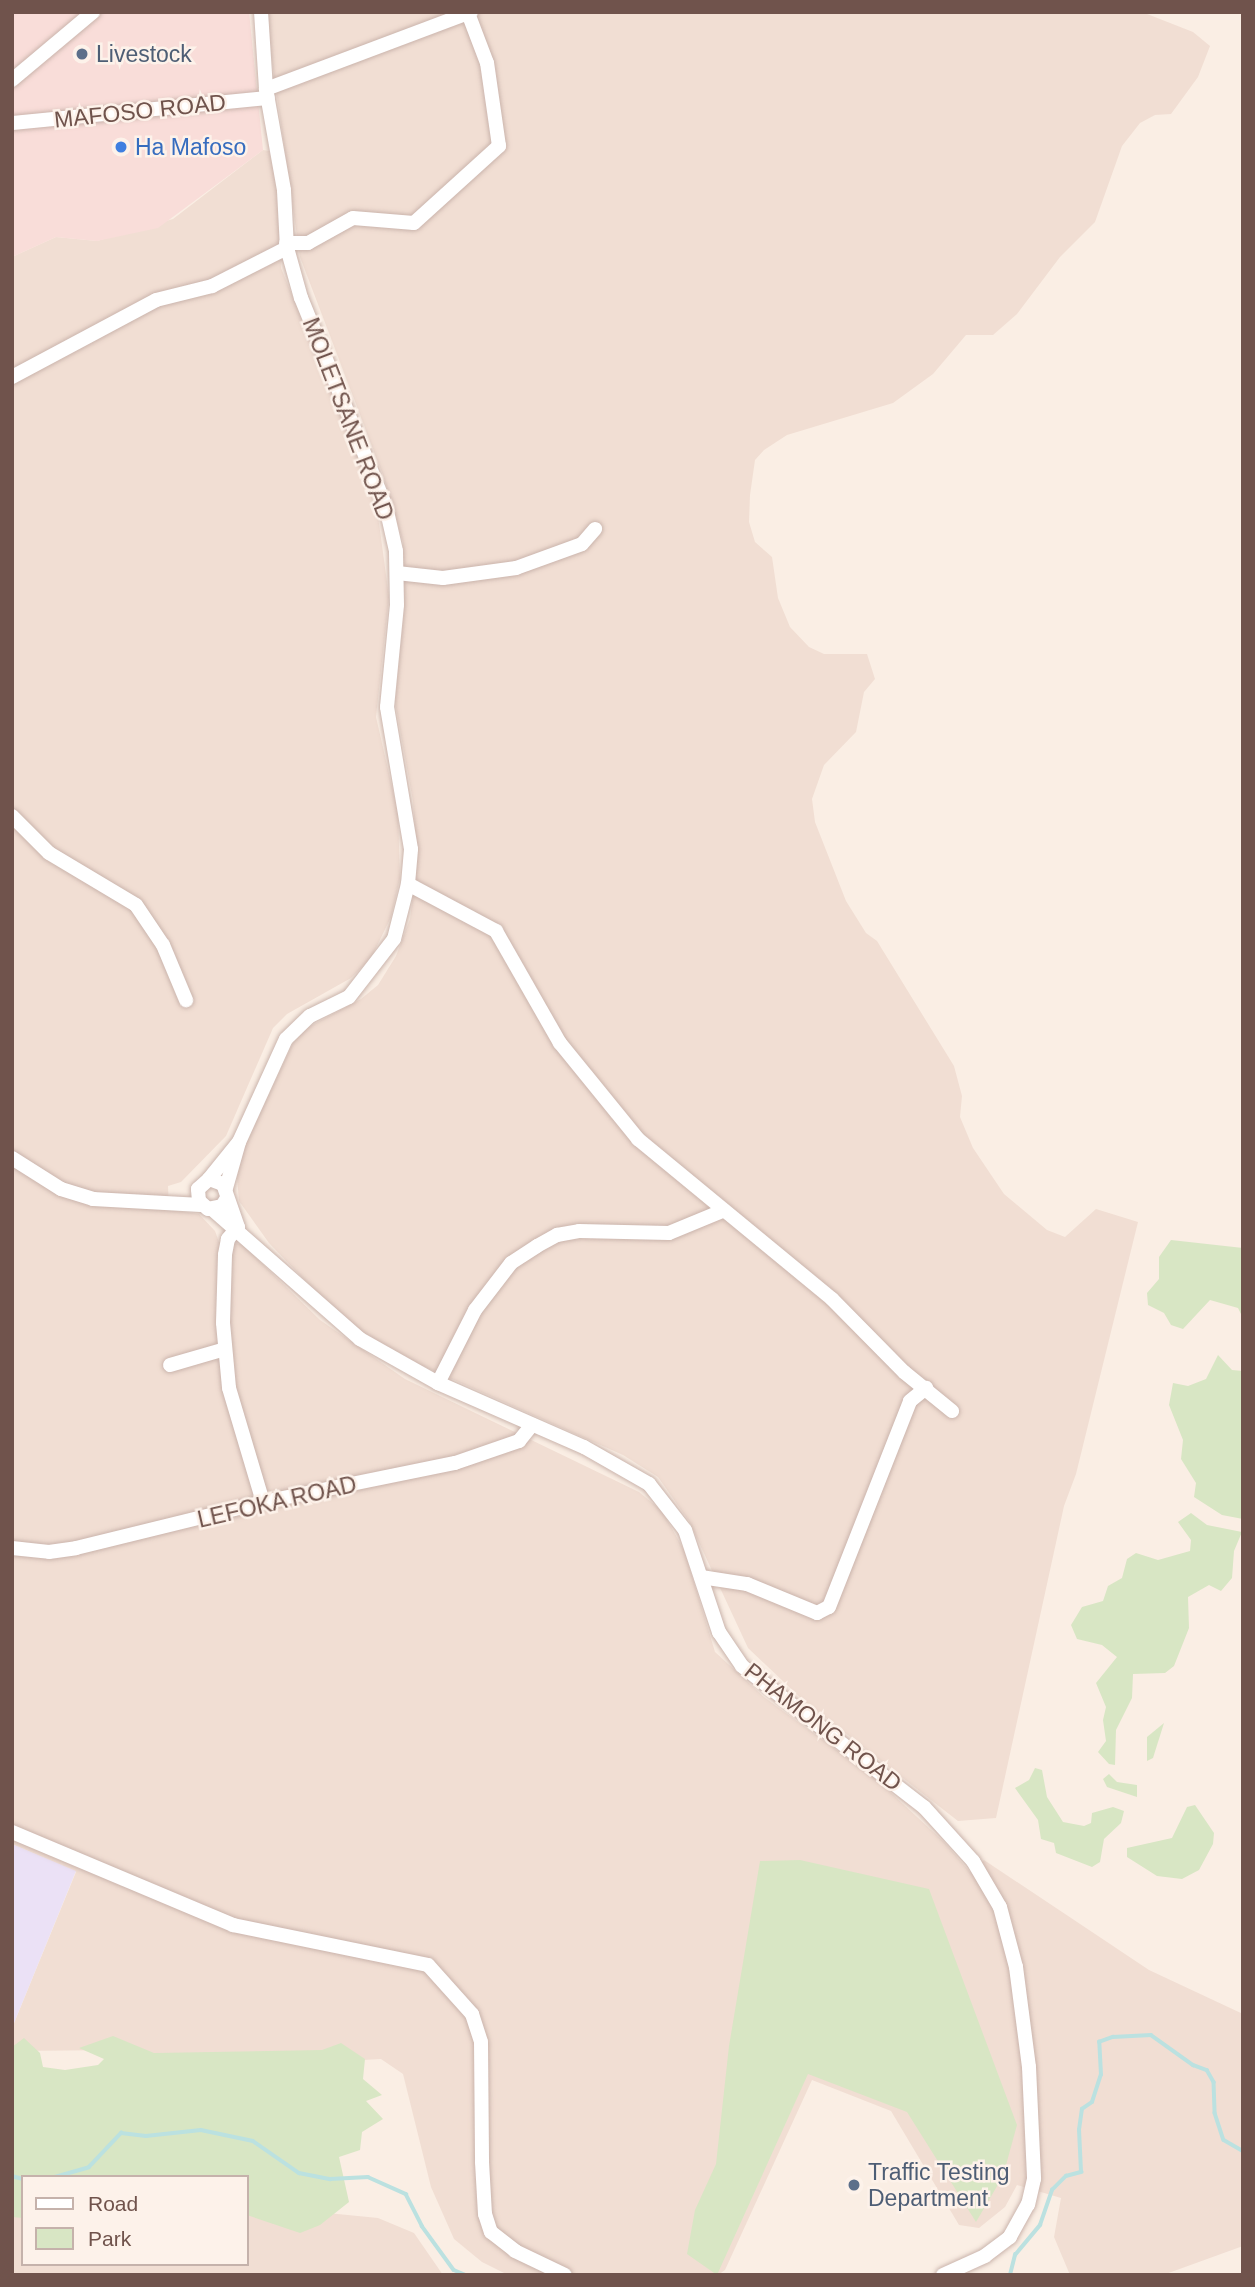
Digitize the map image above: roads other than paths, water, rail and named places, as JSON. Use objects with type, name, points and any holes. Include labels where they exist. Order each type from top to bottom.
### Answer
[{"type":"street","points":[[12,80],[93,12]]},
{"type":"street","name":"MOLETSANE ROAD","points":[[226,1193],[239,1142],[291,1031],[349,997],[379,963],[394,939],[408,884],[409,824],[395,770],[387,707],[397,573],[386,507],[301,298],[286,246],[284,190],[267,93],[261,12]]},
{"type":"street","points":[[12,377],[156,300],[212,286],[286,246],[308,243],[353,218],[414,223],[499,146],[487,63],[469,13]]},
{"type":"street","name":"MAFOSO ROAD","points":[[12,123],[267,93],[469,13]]},
{"type":"street","points":[[397,573],[443,578],[516,568],[582,544],[595,529]]},
{"type":"street","points":[[12,816],[48,853],[136,905],[163,945],[186,1000]]},
{"type":"street","points":[[408,884],[496,931],[560,1043],[615,1115],[722,1211],[832,1299],[952,1411]]},
{"type":"street","name":"MOLETSANE ROAD","points":[[175,1203],[204,1184],[239,1142]]},
{"type":"street","points":[[12,1158],[61,1189],[93,1199],[128,1204],[175,1203],[207,1207],[226,1193]]},
{"type":"street","points":[[207,1207],[204,1184],[226,1193]]},
{"type":"street","name":"PHAMONG ROAD","points":[[226,1193],[238,1227]]},
{"type":"street","name":"PHAMONG ROAD","points":[[207,1207],[238,1227],[360,1339],[438,1383],[584,1447],[649,1484],[681,1522],[719,1632],[742,1666],[923,1807],[960,1843],[1000,1907],[1016,1967],[1027,2056],[1034,2179],[1028,2204],[1010,2237],[985,2256],[943,2275]]},
{"type":"street","points":[[438,1383],[475,1310],[511,1263],[537,1246],[557,1235],[579,1231],[669,1233],[722,1211]]},
{"type":"street","points":[[238,1227],[228,1239],[225,1255],[225,1349],[229,1388],[262,1502]]},
{"type":"street","points":[[170,1365],[225,1349]]},
{"type":"street","points":[[701,1577],[747,1584],[817,1613],[829,1607],[910,1401],[926,1388]]},
{"type":"street","name":"LEFOKA ROAD","points":[[12,1548],[49,1552],[76,1548],[262,1502],[465,1461],[519,1441],[532,1425]]},
{"type":"street","points":[[12,1832],[233,1925],[428,1965],[472,2014],[481,2042],[482,2162],[485,2214],[491,2232],[507,2247],[565,2275]]},
{"type":"waterway","points":[[1010,2275],[1015,2255],[1040,2225],[1052,2190],[1066,2176],[1081,2172],[1079,2130],[1082,2109],[1092,2102],[1101,2075],[1099,2042],[1113,2037],[1151,2035],[1193,2065],[1207,2070],[1214,2082],[1215,2113],[1224,2140],[1243,2151]]},
{"type":"waterway","points":[[62,2175],[89,2167],[121,2133],[146,2136],[201,2130],[253,2141],[299,2173],[330,2179],[368,2177],[406,2194],[422,2226],[454,2270],[466,2275]]},
{"type":"waterway","points":[[12,2176],[21,2178]]},
{"type":"place","name":"Livestock","points":[[82,54]]},
{"type":"place","name":"Ha Mafoso","points":[[121,147]]},
{"type":"place","name":"Traffic Testing Department","points":[[854,2185]]}]
